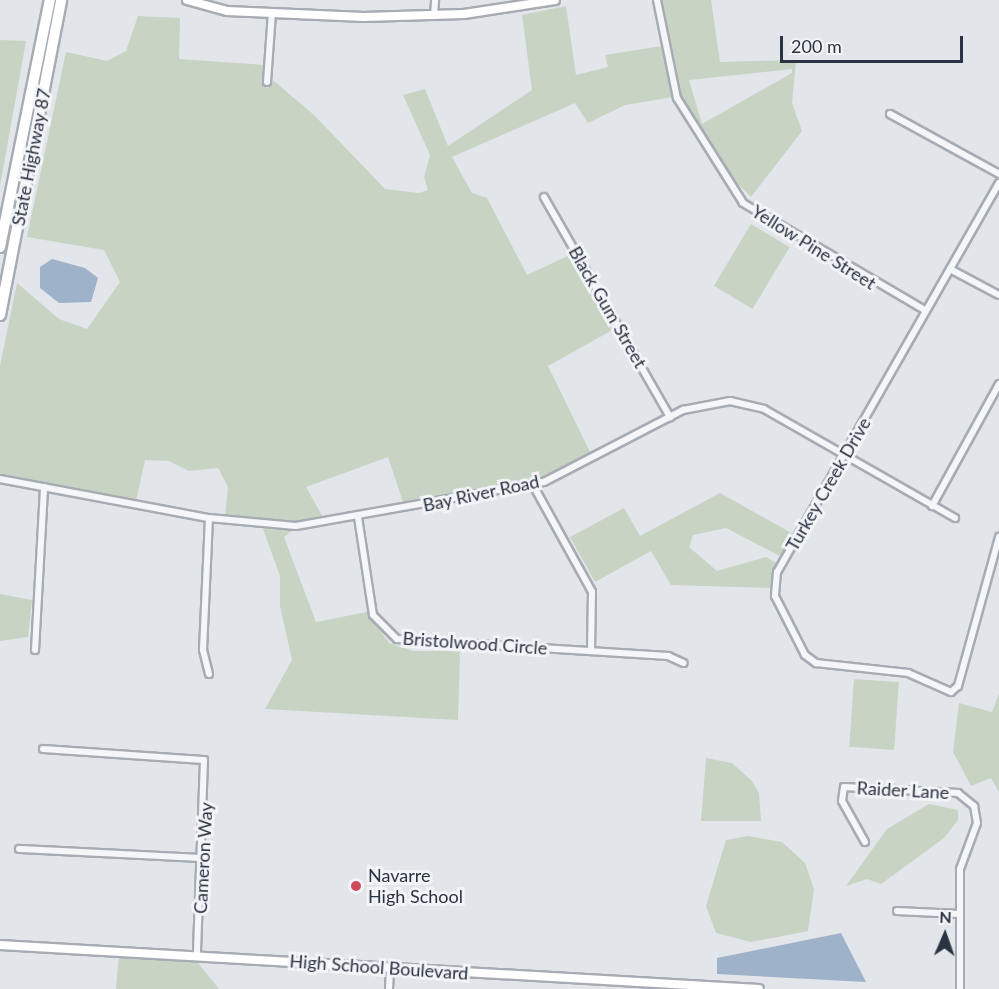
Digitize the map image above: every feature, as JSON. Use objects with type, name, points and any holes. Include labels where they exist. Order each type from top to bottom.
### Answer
[{"type":"highway","points":[[0,247],[50,0]]},
{"type":"highway","name":"State Highway 87","points":[[0,315],[62,0]]},
{"type":"street","points":[[187,0],[272,14],[434,16],[555,0]]},
{"type":"street","points":[[434,16],[435,0]]},
{"type":"street","name":"Yellow Pine Street","points":[[657,0],[676,98],[743,203],[926,311]]},
{"type":"street","points":[[267,82],[272,14]]},
{"type":"street","points":[[890,114],[999,174]]},
{"type":"street","name":"Turkey Creek Drive","points":[[999,183],[846,456],[777,572],[775,596],[799,646],[816,663],[908,673],[951,692],[958,686],[999,537]]},
{"type":"street","name":"Black Gum Street","points":[[544,197],[670,417]]},
{"type":"street","points":[[950,268],[999,295]]},
{"type":"street","points":[[933,506],[999,384]]},
{"type":"street","name":"Bay River Road","points":[[0,479],[209,518],[281,527],[358,517],[533,484],[699,405],[739,402],[764,409],[955,518]]},
{"type":"street","points":[[533,484],[592,592],[591,651]]},
{"type":"street","points":[[35,650],[44,487]]},
{"type":"street","name":"Bristolwood Circle","points":[[358,517],[374,615],[390,635],[422,643],[668,656],[684,663]]},
{"type":"street","points":[[208,674],[202,650],[209,518]]},
{"type":"street","name":"Cameron Way","points":[[43,749],[205,761],[203,858],[197,955]]},
{"type":"street","name":"Raider Lane","points":[[865,842],[843,801],[844,788],[951,792],[969,799],[977,823],[960,869],[960,989]]},
{"type":"street","points":[[19,849],[203,858]]},
{"type":"street","points":[[897,911],[959,914]]},
{"type":"street","name":"High School Boulevard","points":[[0,945],[759,989]]},
{"type":"street","points":[[389,989],[390,968]]},
{"type":"green space","points":[[660,0],[711,0],[720,62],[796,60],[792,103],[802,131],[751,197],[721,167],[679,97]],"holes":[[[792,69],[792,73],[702,124],[689,80]]]},
{"type":"green space","points":[[566,6],[576,75],[608,67],[605,55],[662,46],[673,97],[625,105],[588,123],[575,103],[452,157],[472,193],[487,198],[527,275],[572,254],[616,328],[548,366],[590,452],[543,478],[404,505],[388,457],[306,487],[324,519],[281,524],[225,517],[228,487],[218,468],[189,471],[169,461],[145,460],[136,501],[0,476],[0,366],[17,283],[59,319],[87,329],[120,282],[104,250],[27,237],[66,52],[107,61],[126,51],[138,16],[180,18],[179,59],[265,65],[264,85],[274,81],[314,115],[385,189],[419,193],[428,190],[424,177],[430,155],[403,95],[425,89],[448,146],[532,90],[522,15]]},
{"type":"green space","points":[[0,40],[26,41],[0,186]]},
{"type":"green space","points":[[751,224],[790,247],[752,309],[714,286]]},
{"type":"green space","points":[[720,493],[795,535],[782,557],[726,528],[693,535],[689,547],[717,571],[766,557],[778,564],[771,588],[671,585],[651,551],[595,582],[570,537],[624,508],[640,536]]},
{"type":"green space","points":[[263,529],[293,530],[284,537],[316,622],[367,612],[389,643],[413,651],[460,651],[458,720],[265,709],[292,660],[280,606],[280,576]]},
{"type":"green space","points":[[0,594],[32,600],[28,637],[0,641]]},
{"type":"green space","points":[[854,679],[899,682],[894,750],[849,747]]},
{"type":"green space","points":[[999,694],[999,792],[991,778],[971,786],[953,752],[959,703],[992,712]]},
{"type":"green space","points":[[706,758],[732,763],[752,781],[759,793],[761,821],[701,821]]},
{"type":"green space","points":[[929,804],[958,810],[958,820],[944,838],[881,884],[867,879],[846,886],[887,829]]},
{"type":"green space","points":[[748,836],[782,842],[805,863],[814,889],[808,931],[751,942],[716,933],[706,906],[726,840]]},
{"type":"green space","points":[[119,954],[194,958],[219,989],[116,989]]},
{"type":"water","points":[[52,259],[85,268],[98,278],[91,302],[59,303],[40,288],[40,267]]},
{"type":"water","points":[[841,933],[866,982],[717,974],[717,958]]},
{"type":"place","name":"Navarre High School","points":[[356,886]]}]
